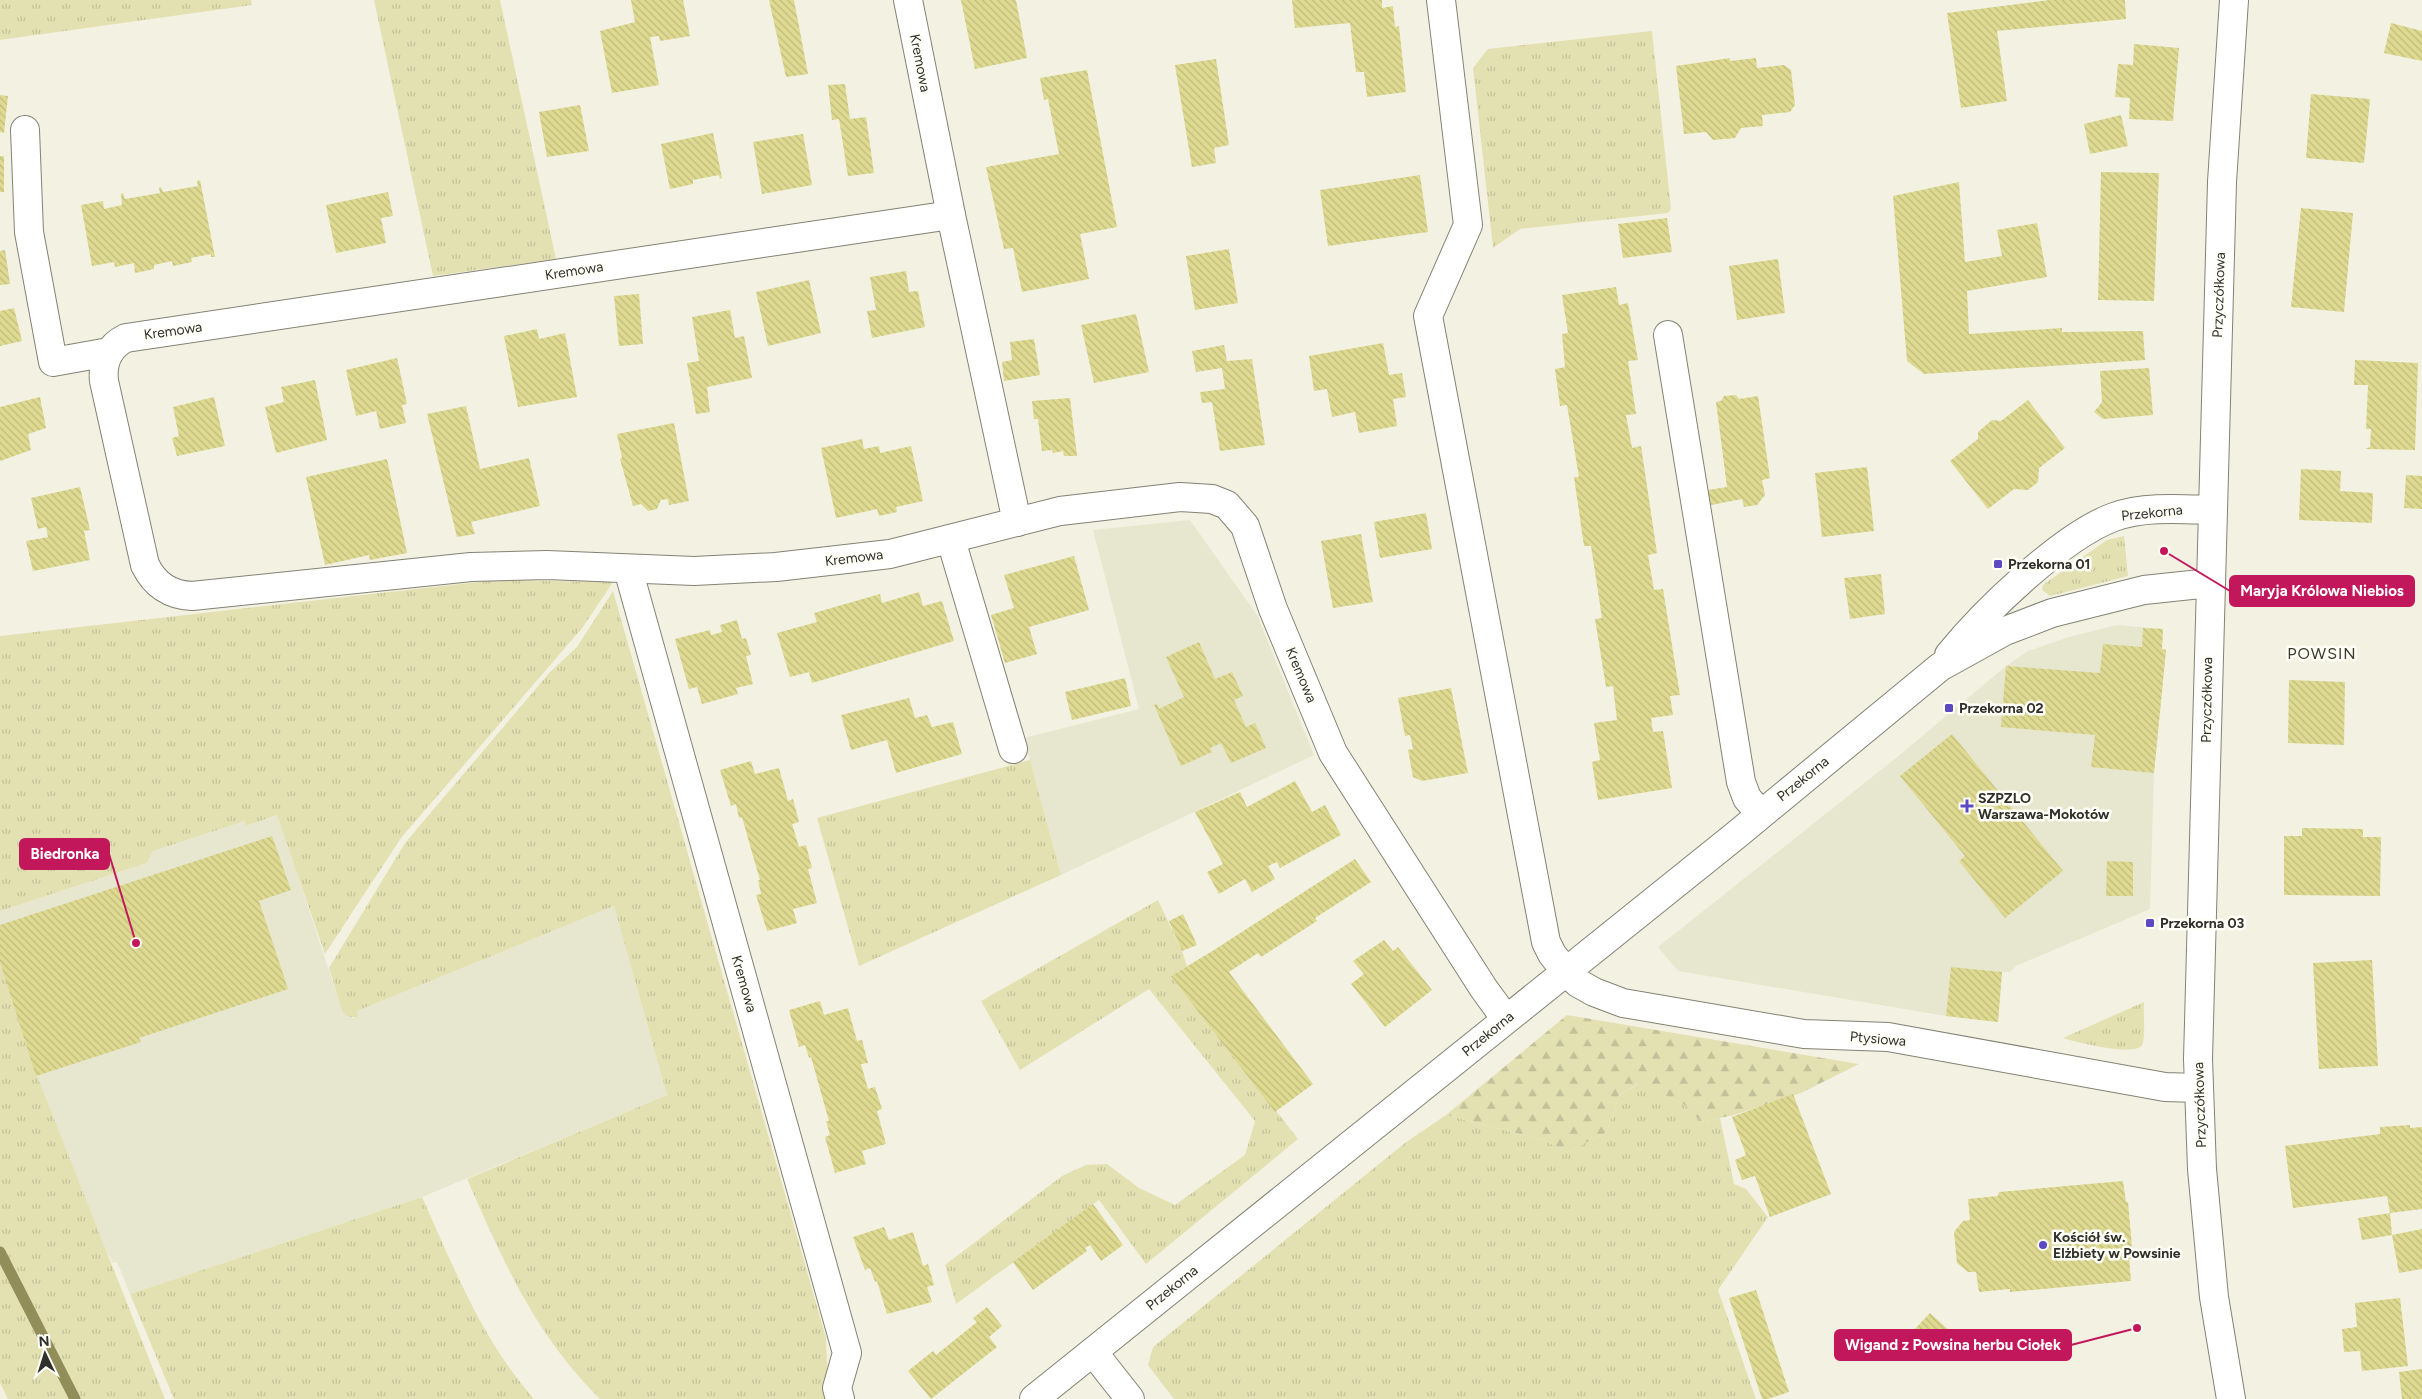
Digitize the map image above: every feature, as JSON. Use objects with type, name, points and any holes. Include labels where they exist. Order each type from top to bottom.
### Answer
[{"type":"street","name":"Kremowa","points":[[908,0],[951,215],[1017,522]]},
{"type":"street","points":[[1441,0],[1468,225],[1428,316],[1546,942],[1565,972]]},
{"type":"street","name":"Przyczółkowa","points":[[2230,1399],[2214,1297],[2202,1169],[2198,1088],[2222,182],[2234,0]]},
{"type":"street","points":[[25,130],[29,232],[53,362],[109,352]]},
{"type":"street","name":"Kremowa","points":[[951,215],[126,338],[109,352],[103,370],[104,381],[146,565],[150,575],[167,591],[178,596],[192,596],[471,567],[546,565],[694,571],[776,567],[890,554],[1060,511],[1196,496],[1212,499],[1227,505],[1239,516],[1248,536],[1273,609],[1334,753],[1484,989],[1506,1019]]},
{"type":"street","points":[[1668,335],[1741,782],[1747,798],[1761,814]]},
{"type":"street","name":"Przekorna","points":[[1940,667],[1972,627],[2047,560],[2090,528],[2116,516],[2142,512],[2178,509],[2212,510]]},
{"type":"street","points":[[951,540],[1013,749]]},
{"type":"street","name":"Kremowa","points":[[628,569],[847,1353],[837,1388],[840,1399]]},
{"type":"street","name":"Przekorna","points":[[1034,1399],[1761,814],[1940,667],[2005,631],[2052,613],[2144,590],[2210,584]]},
{"type":"street","name":"Ptysiowa","points":[[1565,972],[1594,992],[1623,1003],[1804,1034],[1888,1037],[2164,1087],[2198,1088]]},
{"type":"street","points":[[1093,1352],[1130,1399]]},
{"type":"shaded area","points":[[1190,520],[1257,615],[1314,755],[1061,875],[1024,738],[1139,709],[1093,530]]},
{"type":"shaded area","points":[[2117,625],[2163,629],[2162,649],[2166,650],[2154,773],[2150,909],[2016,966],[2010,972],[2002,972],[1998,1022],[1946,1016],[1678,971],[1658,947],[1896,758],[2006,666],[2028,651],[2069,637]]},
{"type":"shaded area","points":[[278,815],[336,992],[352,1018],[357,1018],[357,1011],[614,906],[667,1095],[422,1197],[130,1294],[117,1262],[113,1263],[104,1246],[36,1076],[0,962],[0,911],[147,863],[153,851],[245,821],[247,826]]},
{"type":"green space","points":[[0,0],[251,0],[252,5],[0,40]]},
{"type":"green space","points":[[374,0],[500,0],[556,259],[433,276]]},
{"type":"green space","points":[[1652,31],[1671,209],[1668,213],[1520,229],[1493,248],[1473,68],[1488,49]]},
{"type":"green space","points":[[2124,536],[2128,576],[2050,596],[2042,590],[2043,585],[2107,540]]},
{"type":"green space","points":[[496,580],[613,582],[583,627],[401,838],[325,954],[277,815],[246,826],[245,821],[153,851],[147,863],[0,911],[0,636]]},
{"type":"green space","points":[[613,591],[826,1338],[828,1392],[830,1399],[600,1399],[577,1374],[539,1323],[494,1240],[467,1179],[667,1095],[614,906],[357,1011],[358,1018],[346,1016],[342,1010],[329,968],[405,843],[550,672],[577,647]]},
{"type":"green space","points":[[1030,760],[1061,875],[859,966],[817,818]]},
{"type":"green space","points":[[1158,900],[1187,966],[1171,976],[1298,1139],[1146,1264],[1099,1200],[956,1304],[945,1265],[1062,1176],[1086,1165],[1107,1164],[1139,1188],[1175,1205],[1245,1155],[1255,1121],[1149,989],[1020,1070],[981,1001]]},
{"type":"green space","points":[[0,962],[37,1076],[165,1399],[8,1399],[0,1383]]},
{"type":"green space","points":[[2144,1002],[2143,1042],[2137,1048],[2128,1050],[2104,1048],[2063,1038]]},
{"type":"green space","points":[[1567,1015],[1859,1064],[1801,1093],[1734,1115],[1701,1122],[1681,1102],[1638,1084],[1619,1095],[1607,1132],[1567,1152],[1543,1140],[1446,1115]]},
{"type":"green space","points":[[1639,1084],[1681,1102],[1701,1122],[1720,1118],[1734,1184],[1746,1189],[1768,1217],[1718,1290],[1756,1399],[1174,1399],[1148,1365],[1153,1347],[1405,1143],[1446,1115],[1543,1140],[1567,1152],[1607,1132],[1619,1095]]},
{"type":"green space","points":[[422,1197],[458,1277],[484,1328],[499,1353],[534,1399],[174,1399],[130,1294]]},
{"type":"building","points":[[631,0],[683,0],[690,36],[660,41],[659,36],[650,37],[659,85],[612,93],[600,31],[635,22]]},
{"type":"building","points":[[769,0],[794,0],[808,74],[786,77]]},
{"type":"building","points":[[961,0],[1016,0],[1027,58],[975,69]]},
{"type":"building","points":[[1292,0],[1382,0],[1382,8],[1393,6],[1395,27],[1399,26],[1406,92],[1367,97],[1364,72],[1356,72],[1350,23],[1295,28]]},
{"type":"building","points":[[2049,0],[2125,0],[2126,19],[1997,31],[2007,101],[1961,108],[1947,13]]},
{"type":"building","points":[[2391,23],[2422,31],[2422,61],[2384,53]]},
{"type":"building","points":[[2134,44],[2179,48],[2173,121],[2129,119],[2130,98],[2115,97],[2118,64],[2133,65]]},
{"type":"building","points":[[1730,58],[1730,61],[1756,58],[1757,68],[1784,65],[1791,70],[1795,105],[1790,112],[1762,115],[1763,126],[1741,128],[1735,138],[1713,140],[1706,132],[1684,134],[1676,66]]},
{"type":"building","points":[[1216,59],[1229,145],[1214,148],[1216,163],[1192,167],[1175,65]]},
{"type":"building","points":[[1087,70],[1117,227],[1080,234],[1089,279],[1022,292],[1013,248],[1004,249],[986,167],[1059,154],[1048,99],[1044,100],[1040,78]]},
{"type":"building","points":[[845,84],[850,119],[866,117],[874,173],[848,176],[839,119],[832,120],[828,85]]},
{"type":"building","points":[[2311,94],[2370,99],[2364,163],[2306,158]]},
{"type":"building","points":[[0,95],[8,96],[4,133],[0,132]]},
{"type":"building","points":[[580,105],[589,151],[547,157],[539,112]]},
{"type":"building","points":[[2121,115],[2128,146],[2090,154],[2084,124]]},
{"type":"building","points":[[713,133],[722,178],[720,179],[719,175],[693,180],[693,184],[670,189],[661,144]]},
{"type":"building","points":[[803,134],[812,185],[762,194],[753,142]]},
{"type":"building","points":[[0,156],[4,156],[4,192],[0,192]]},
{"type":"building","points":[[2101,172],[2159,173],[2154,301],[2098,300]]},
{"type":"building","points":[[1420,175],[1428,232],[1328,246],[1320,190]]},
{"type":"building","points":[[200,180],[215,257],[211,257],[211,254],[191,258],[192,262],[173,266],[172,261],[154,265],[154,269],[135,273],[134,263],[115,267],[114,262],[92,266],[81,205],[103,201],[104,209],[122,205],[121,194],[123,193],[125,199],[160,193],[159,188],[161,187],[163,192],[198,186],[197,181]]},
{"type":"building","points":[[1959,182],[1965,262],[2002,256],[1997,230],[2037,223],[2047,277],[1967,291],[1969,334],[2062,328],[2062,332],[2143,331],[2145,360],[1924,374],[1907,361],[1893,196]]},
{"type":"building","points":[[388,192],[393,216],[381,218],[386,243],[336,253],[326,205]]},
{"type":"building","points":[[2301,208],[2353,213],[2344,312],[2291,307]]},
{"type":"building","points":[[1667,218],[1672,252],[1623,258],[1618,224]]},
{"type":"building","points":[[1229,249],[1238,303],[1195,310],[1186,256]]},
{"type":"building","points":[[5,250],[10,284],[0,285],[0,251]]},
{"type":"building","points":[[1778,259],[1785,313],[1737,320],[1729,266]]},
{"type":"building","points":[[906,271],[909,292],[918,291],[925,327],[872,338],[867,311],[876,310],[870,277]]},
{"type":"building","points":[[809,280],[821,333],[768,346],[756,292]]},
{"type":"building","points":[[1616,287],[1619,305],[1628,303],[1638,360],[1628,361],[1636,414],[1626,415],[1632,448],[1641,446],[1657,553],[1648,555],[1654,590],[1663,589],[1680,695],[1670,696],[1673,715],[1651,718],[1653,732],[1663,731],[1672,788],[1598,800],[1592,762],[1600,760],[1594,723],[1617,720],[1613,686],[1606,687],[1595,619],[1602,618],[1591,546],[1584,546],[1574,477],[1579,477],[1567,405],[1560,406],[1555,369],[1565,367],[1562,334],[1568,333],[1562,295]]},
{"type":"building","points":[[639,294],[643,344],[619,346],[614,296]]},
{"type":"building","points":[[14,308],[22,341],[0,346],[0,311]]},
{"type":"building","points":[[730,310],[735,338],[744,336],[752,378],[707,387],[710,412],[696,414],[687,363],[699,361],[692,317]]},
{"type":"building","points":[[1136,314],[1149,372],[1094,383],[1081,325]]},
{"type":"building","points":[[537,329],[539,339],[565,333],[577,397],[518,407],[504,336]]},
{"type":"building","points":[[1034,339],[1040,375],[1004,381],[1002,362],[1012,360],[1010,342]]},
{"type":"building","points":[[1383,343],[1389,375],[1402,373],[1406,397],[1393,399],[1397,426],[1359,433],[1355,412],[1332,417],[1327,389],[1314,391],[1309,356]]},
{"type":"building","points":[[1224,345],[1227,361],[1252,359],[1265,445],[1220,451],[1212,402],[1202,403],[1200,392],[1225,389],[1222,368],[1196,372],[1192,351]]},
{"type":"building","points":[[397,358],[407,404],[402,405],[406,423],[380,429],[376,411],[356,416],[346,370]]},
{"type":"building","points":[[2355,360],[2418,363],[2415,450],[2365,449],[2370,447],[2371,429],[2366,429],[2368,385],[2354,385]]},
{"type":"building","points":[[2149,368],[2153,415],[2103,419],[2094,412],[2102,402],[2100,371]]},
{"type":"building","points":[[315,380],[327,440],[276,453],[265,407],[284,402],[281,387]]},
{"type":"building","points":[[1736,395],[1739,399],[1758,396],[1770,478],[1762,480],[1765,495],[1757,505],[1744,507],[1742,499],[1711,505],[1708,490],[1727,487],[1716,402],[1721,401],[1724,396]]},
{"type":"building","points":[[40,397],[46,428],[28,434],[31,450],[0,461],[0,407]]},
{"type":"building","points":[[214,397],[225,446],[177,456],[172,438],[179,436],[173,407]]},
{"type":"building","points":[[1070,398],[1077,456],[1064,456],[1063,451],[1053,453],[1052,450],[1042,451],[1038,419],[1034,419],[1032,401]]},
{"type":"building","points":[[2028,400],[2065,448],[2039,468],[2038,482],[2028,490],[2014,489],[1988,509],[1950,461],[1978,439],[1978,432],[1992,420],[2001,421]]},
{"type":"building","points":[[466,406],[480,469],[529,458],[540,506],[471,522],[475,534],[457,537],[427,414]]},
{"type":"building","points":[[674,423],[689,501],[669,505],[668,499],[661,500],[657,509],[648,511],[641,504],[633,506],[620,459],[622,458],[617,434]]},
{"type":"building","points":[[862,439],[864,449],[879,446],[880,453],[911,446],[923,501],[896,507],[897,512],[879,516],[877,509],[836,518],[821,448]]},
{"type":"building","points":[[387,459],[407,553],[370,560],[369,555],[325,565],[306,477]]},
{"type":"building","points":[[1867,467],[1874,531],[1822,537],[1815,473]]},
{"type":"building","points":[[2301,469],[2341,471],[2340,491],[2373,493],[2372,523],[2299,520]]},
{"type":"building","points":[[2406,475],[2422,476],[2422,509],[2404,508]]},
{"type":"building","points":[[80,487],[90,530],[84,531],[90,560],[33,571],[26,541],[48,537],[46,527],[38,529],[31,498]]},
{"type":"building","points":[[1426,513],[1432,549],[1380,558],[1374,522]]},
{"type":"building","points":[[1361,534],[1373,602],[1333,608],[1321,541]]},
{"type":"building","points":[[1074,556],[1089,610],[1029,627],[1037,654],[1005,663],[991,615],[1014,608],[1004,575]]},
{"type":"building","points":[[1881,574],[1885,614],[1850,619],[1844,578]]},
{"type":"building","points":[[919,592],[923,606],[942,601],[954,641],[812,683],[809,672],[790,677],[777,633],[817,622],[814,613],[880,594],[882,603]]},
{"type":"building","points":[[737,620],[742,639],[746,638],[751,655],[746,656],[753,684],[736,688],[738,694],[702,704],[697,687],[689,689],[675,639],[710,630],[711,635],[722,632],[720,625]]},
{"type":"building","points":[[2143,628],[2163,629],[2162,649],[2166,650],[2154,773],[2091,767],[2095,735],[2001,727],[2006,666],[2100,673],[2103,644],[2142,647]]},
{"type":"building","points":[[1199,642],[1215,679],[1232,672],[1243,696],[1234,700],[1246,727],[1255,723],[1266,748],[1231,763],[1221,743],[1210,748],[1212,752],[1181,766],[1154,705],[1157,704],[1159,709],[1184,697],[1166,657]]},
{"type":"building","points":[[1125,678],[1131,706],[1072,720],[1065,692]]},
{"type":"building","points":[[2289,680],[2345,682],[2344,745],[2288,743]]},
{"type":"building","points":[[1451,688],[1468,773],[1422,781],[1413,777],[1408,750],[1413,749],[1410,735],[1405,736],[1398,698]]},
{"type":"building","points":[[909,698],[915,718],[927,715],[932,727],[953,722],[962,754],[896,773],[887,740],[851,750],[841,715]]},
{"type":"building","name":"SZPZLO Warszawa-Mokotów","points":[[1952,734],[2063,871],[2005,918],[1959,861],[1965,856],[1900,776]]},
{"type":"building","points":[[751,761],[755,774],[779,768],[788,801],[793,799],[799,822],[792,824],[799,847],[806,845],[812,868],[808,869],[817,903],[793,909],[797,923],[767,931],[756,895],[761,894],[758,880],[760,880],[742,817],[739,818],[736,804],[731,806],[720,770]]},
{"type":"building","points":[[1295,781],[1312,812],[1325,805],[1341,835],[1280,868],[1277,862],[1268,866],[1275,879],[1252,892],[1245,879],[1219,894],[1207,872],[1223,864],[1195,812],[1240,792],[1247,807]]},
{"type":"building","points":[[2302,828],[2363,829],[2363,837],[2381,837],[2380,896],[2284,895],[2284,836],[2302,836]]},
{"type":"building","points":[[272,836],[291,890],[259,901],[288,989],[139,1038],[141,1042],[36,1076],[0,962],[0,925]]},
{"type":"building","points":[[1355,859],[1371,882],[1315,918],[1317,921],[1261,957],[1258,953],[1229,972],[1313,1084],[1275,1112],[1171,976]]},
{"type":"building","points":[[2107,861],[2133,862],[2133,896],[2106,896]]},
{"type":"building","points":[[1183,914],[1197,945],[1182,951],[1169,921]]},
{"type":"building","points":[[1384,940],[1393,951],[1398,947],[1432,990],[1385,1027],[1351,984],[1364,974],[1353,961]]},
{"type":"building","points":[[2372,960],[2378,1066],[2319,1069],[2313,963]]},
{"type":"building","points":[[1951,967],[2002,972],[1998,1022],[1946,1016]]},
{"type":"building","points":[[820,1001],[824,1015],[848,1008],[857,1041],[862,1040],[868,1063],[861,1064],[868,1089],[875,1087],[882,1109],[877,1111],[886,1144],[862,1151],[866,1164],[835,1173],[825,1137],[830,1135],[826,1121],[829,1121],[811,1057],[809,1058],[805,1045],[799,1047],[789,1010]]},
{"type":"building","points":[[1793,1094],[1831,1194],[1770,1217],[1755,1176],[1742,1180],[1735,1160],[1746,1155],[1732,1117]]},
{"type":"building","points":[[2410,1125],[2410,1128],[2422,1127],[2422,1209],[2390,1213],[2387,1196],[2293,1208],[2285,1146],[2380,1134],[2380,1127]]},
{"type":"building","name":"Kościół św. Elżbiety w Powsinie","points":[[2123,1181],[2126,1202],[2128,1202],[2133,1258],[2129,1259],[2131,1281],[2010,1292],[2010,1289],[1979,1292],[1976,1272],[1968,1272],[1957,1263],[1954,1232],[1963,1221],[1970,1220],[1968,1199],[1998,1196],[1999,1192]]},
{"type":"building","points":[[1093,1204],[1123,1245],[1101,1261],[1090,1245],[1085,1248],[1087,1251],[1033,1290],[1013,1262]]},
{"type":"building","points":[[2390,1213],[2392,1235],[2362,1240],[2358,1218]]},
{"type":"building","points":[[884,1227],[889,1240],[913,1232],[923,1266],[928,1264],[934,1285],[927,1287],[932,1302],[887,1314],[877,1281],[875,1282],[870,1268],[865,1270],[853,1237]]},
{"type":"building","points":[[2422,1229],[2422,1269],[2399,1273],[2392,1235]]},
{"type":"building","points":[[1756,1290],[1789,1392],[1768,1399],[1762,1399],[1729,1298]]},
{"type":"building","points":[[2400,1298],[2408,1366],[2362,1371],[2360,1351],[2344,1352],[2342,1329],[2357,1327],[2355,1303]]},
{"type":"building","points":[[987,1307],[1002,1326],[989,1337],[997,1347],[931,1399],[908,1371],[933,1351],[936,1355],[977,1322],[973,1318]]},
{"type":"building","points":[[1930,1313],[1951,1332],[1932,1353],[1911,1333]]},
{"type":"building","points":[[2422,1369],[2422,1399],[2402,1399],[2399,1372]]},
{"type":"waterway","points":[[0,1252],[75,1399]]},
{"type":"place","name":"Maryja Królowa Niebios","points":[[2164,551]]},
{"type":"place","name":"Przekorna 01","points":[[1998,564]]},
{"type":"place","name":"Przekorna 02","points":[[1949,708]]},
{"type":"place","name":"SZPZLO Warszawa-Mokotów","points":[[1967,806]]},
{"type":"place","name":"Przekorna 03","points":[[2150,923]]},
{"type":"place","name":"Biedronka","points":[[136,943]]},
{"type":"place","name":"Kościół św. Elżbiety w Powsinie","points":[[2043,1245]]},
{"type":"place","name":"Wigand z Powsina herbu Ciołek","points":[[2137,1328]]},
{"type":"district","name":"POWSIN","points":[[2322,653]]}]
